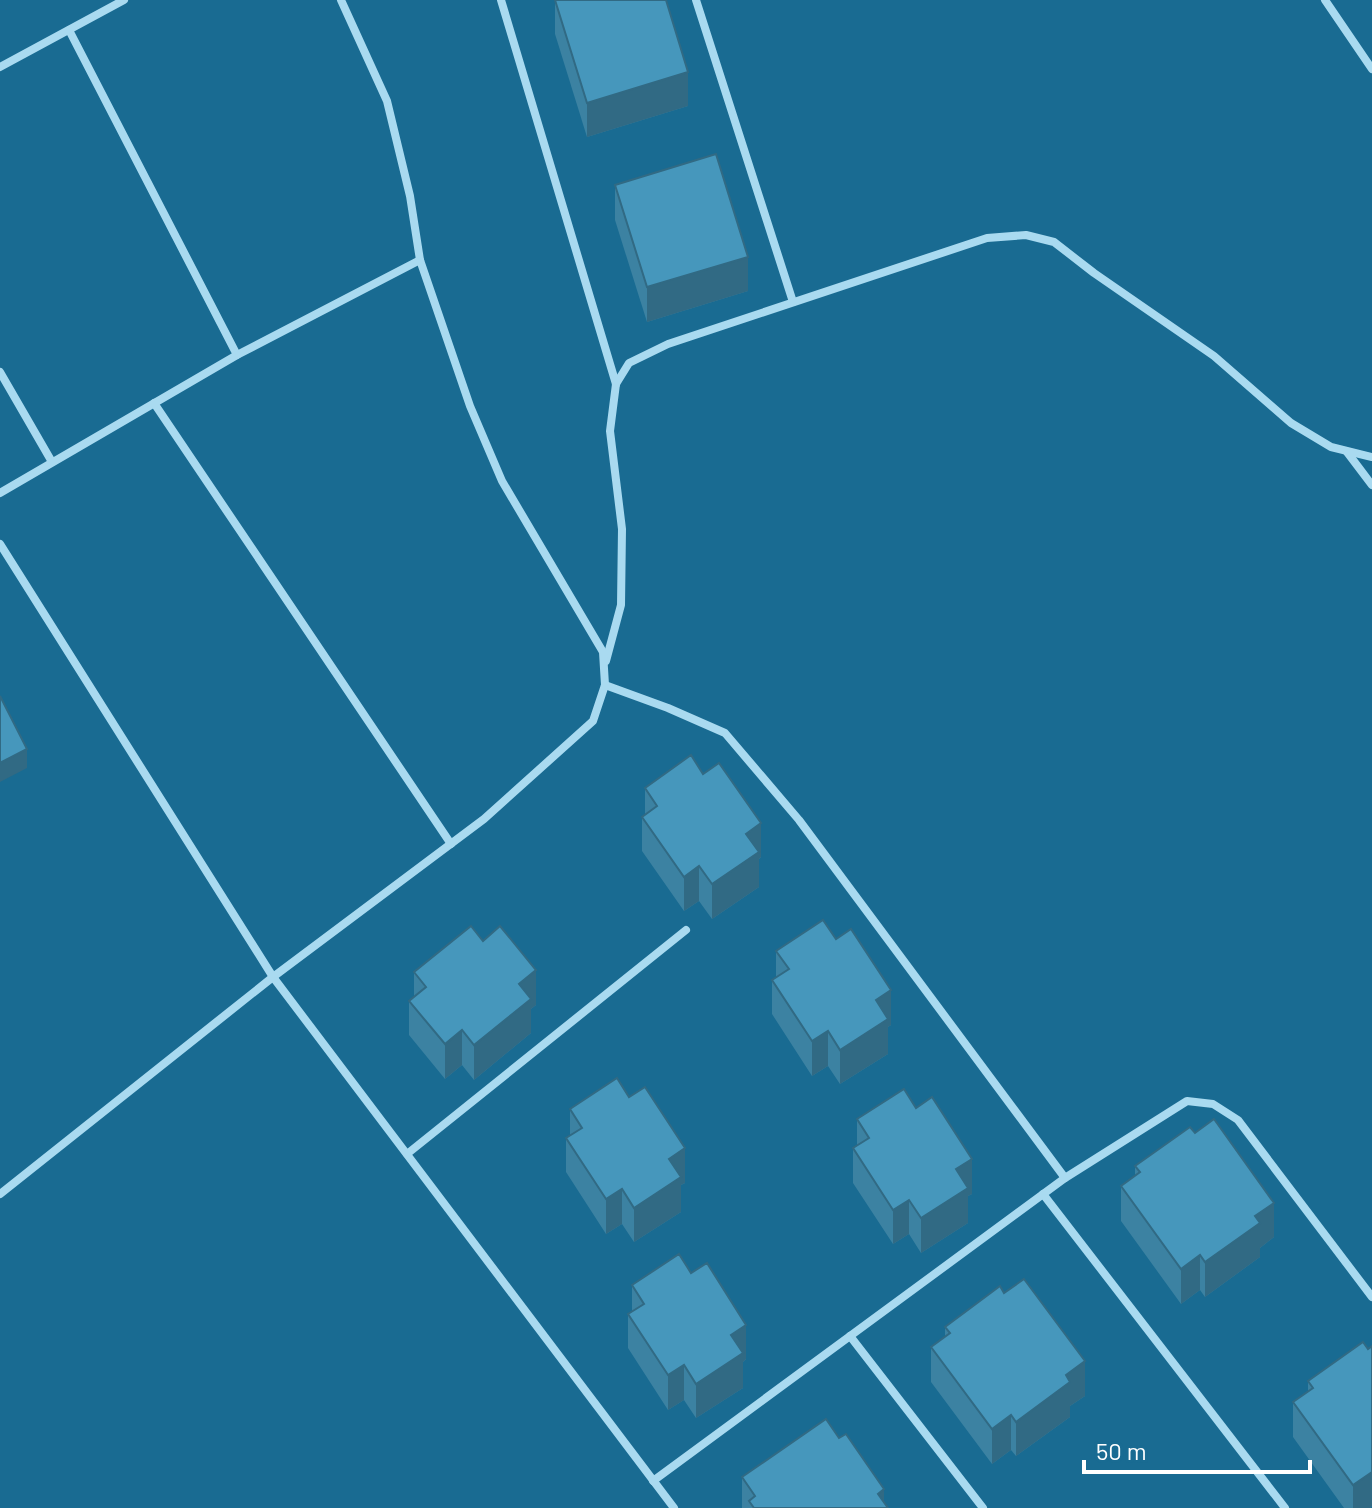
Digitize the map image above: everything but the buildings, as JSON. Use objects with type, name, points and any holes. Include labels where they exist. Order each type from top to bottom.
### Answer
[{"type":"street","points":[[0,67],[124,0]]},
{"type":"street","points":[[0,1194],[273,977],[484,819],[593,721],[605,685],[603,652],[502,481],[470,406],[420,260],[410,196],[387,101],[341,0]]},
{"type":"street","points":[[501,0],[616,384],[610,431],[622,529],[621,605],[604,670]]},
{"type":"street","points":[[696,0],[793,302]]},
{"type":"street","points":[[1325,0],[1371,65]]},
{"type":"street","points":[[69,30],[237,355]]},
{"type":"street","points":[[616,384],[629,363],[668,344],[987,238],[1026,235],[1054,242],[1214,356],[1291,423],[1331,447],[1372,457]]},
{"type":"street","points":[[0,493],[237,355],[420,260]]},
{"type":"street","points":[[0,372],[52,462]]},
{"type":"street","points":[[154,403],[451,844]]},
{"type":"street","points":[[1347,451],[1372,485]]},
{"type":"street","points":[[0,544],[273,977],[674,1508]]},
{"type":"street","points":[[605,685],[725,733],[799,820],[1065,1178]]},
{"type":"street","points":[[407,1154],[686,930]]},
{"type":"street","points":[[653,1481],[1065,1178],[1187,1101],[1213,1104],[1238,1120],[1372,1297]]},
{"type":"street","points":[[1043,1194],[1285,1508]]},
{"type":"street","points":[[850,1336],[983,1508]]}]
